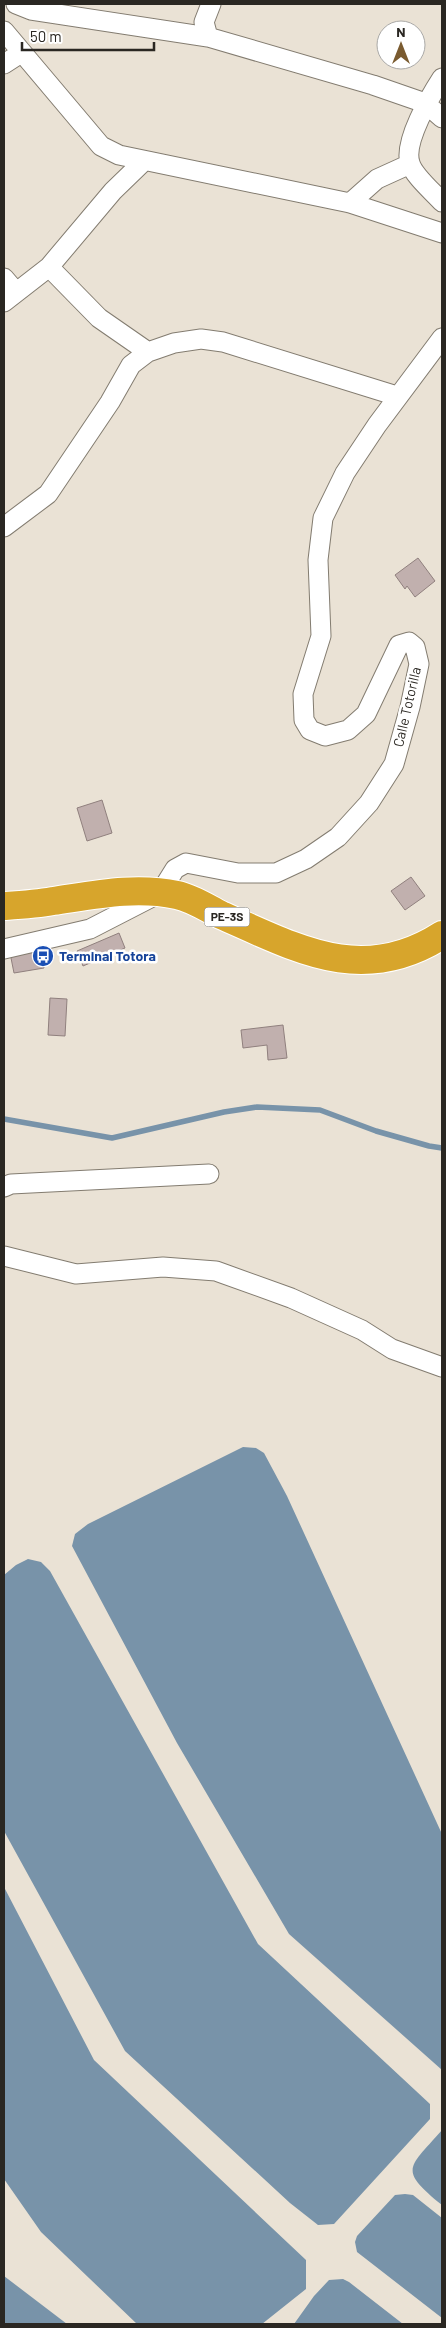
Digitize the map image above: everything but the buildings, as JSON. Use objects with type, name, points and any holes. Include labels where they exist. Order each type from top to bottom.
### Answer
[{"type":"highway","name":"PE-3S","points":[[4,906],[52,902],[110,892],[178,895],[288,944],[340,960],[384,959],[421,949],[442,935]]},
{"type":"street","points":[[16,4],[31,10],[208,36],[373,85],[425,103],[442,118]]},
{"type":"street","points":[[208,36],[204,22],[211,4]]},
{"type":"street","points":[[4,31],[101,146],[119,155],[350,202],[442,233]]},
{"type":"street","points":[[4,64],[21,53]]},
{"type":"street","points":[[442,78],[425,103],[409,148],[410,164],[442,202]]},
{"type":"street","points":[[4,278],[10,297],[49,267],[113,191],[144,161]]},
{"type":"street","points":[[350,202],[377,179],[410,164]]},
{"type":"street","points":[[49,267],[99,318],[148,352]]},
{"type":"street","name":"Calle Totorilla","points":[[160,893],[175,869],[186,863],[238,873],[276,873],[306,859],[338,837],[369,803],[394,764],[410,708],[419,664],[416,646],[409,642],[399,645],[387,674],[366,714],[348,730],[326,736],[310,730],[304,720],[303,694],[321,636],[318,560],[324,518],[345,473],[397,396],[442,338]]},
{"type":"street","points":[[4,527],[48,494],[110,402],[131,365],[148,352],[174,343],[201,340],[223,342],[397,396]]},
{"type":"street","points":[[4,950],[90,929],[160,893]]},
{"type":"street","points":[[4,1187],[11,1184],[209,1174]]},
{"type":"street","points":[[4,1256],[76,1274],[163,1266],[216,1271],[290,1298],[362,1330],[392,1349],[442,1367]]},
{"type":"water","points":[[243,1447],[256,1448],[264,1453],[287,1496],[442,1834],[442,2070],[289,1934],[177,1743],[72,1546],[75,1534],[88,1524]]},
{"type":"water","points":[[28,1559],[41,1562],[50,1571],[258,1944],[430,2104],[430,2119],[334,2224],[318,2225],[290,2203],[125,2051],[4,1831],[4,1575],[16,1565]]},
{"type":"water","points":[[4,1887],[94,2060],[306,2260],[306,2289],[262,2324],[137,2324],[41,2232],[4,2179]]},
{"type":"water","points":[[442,2130],[442,2205],[419,2184],[414,2176],[413,2169],[415,2161]]},
{"type":"water","points":[[395,2195],[413,2195],[442,2218],[442,2318],[357,2252],[355,2242],[357,2236]]},
{"type":"water","points":[[4,2276],[67,2324],[4,2324]]},
{"type":"water","points":[[343,2279],[403,2324],[294,2324],[314,2296],[329,2280]]},
{"type":"waterway","points":[[4,1119],[112,1138],[224,1112],[257,1107],[320,1110],[376,1131],[442,1148]]},
{"type":"place","name":"Terminal Totora","points":[[43,956]]}]
